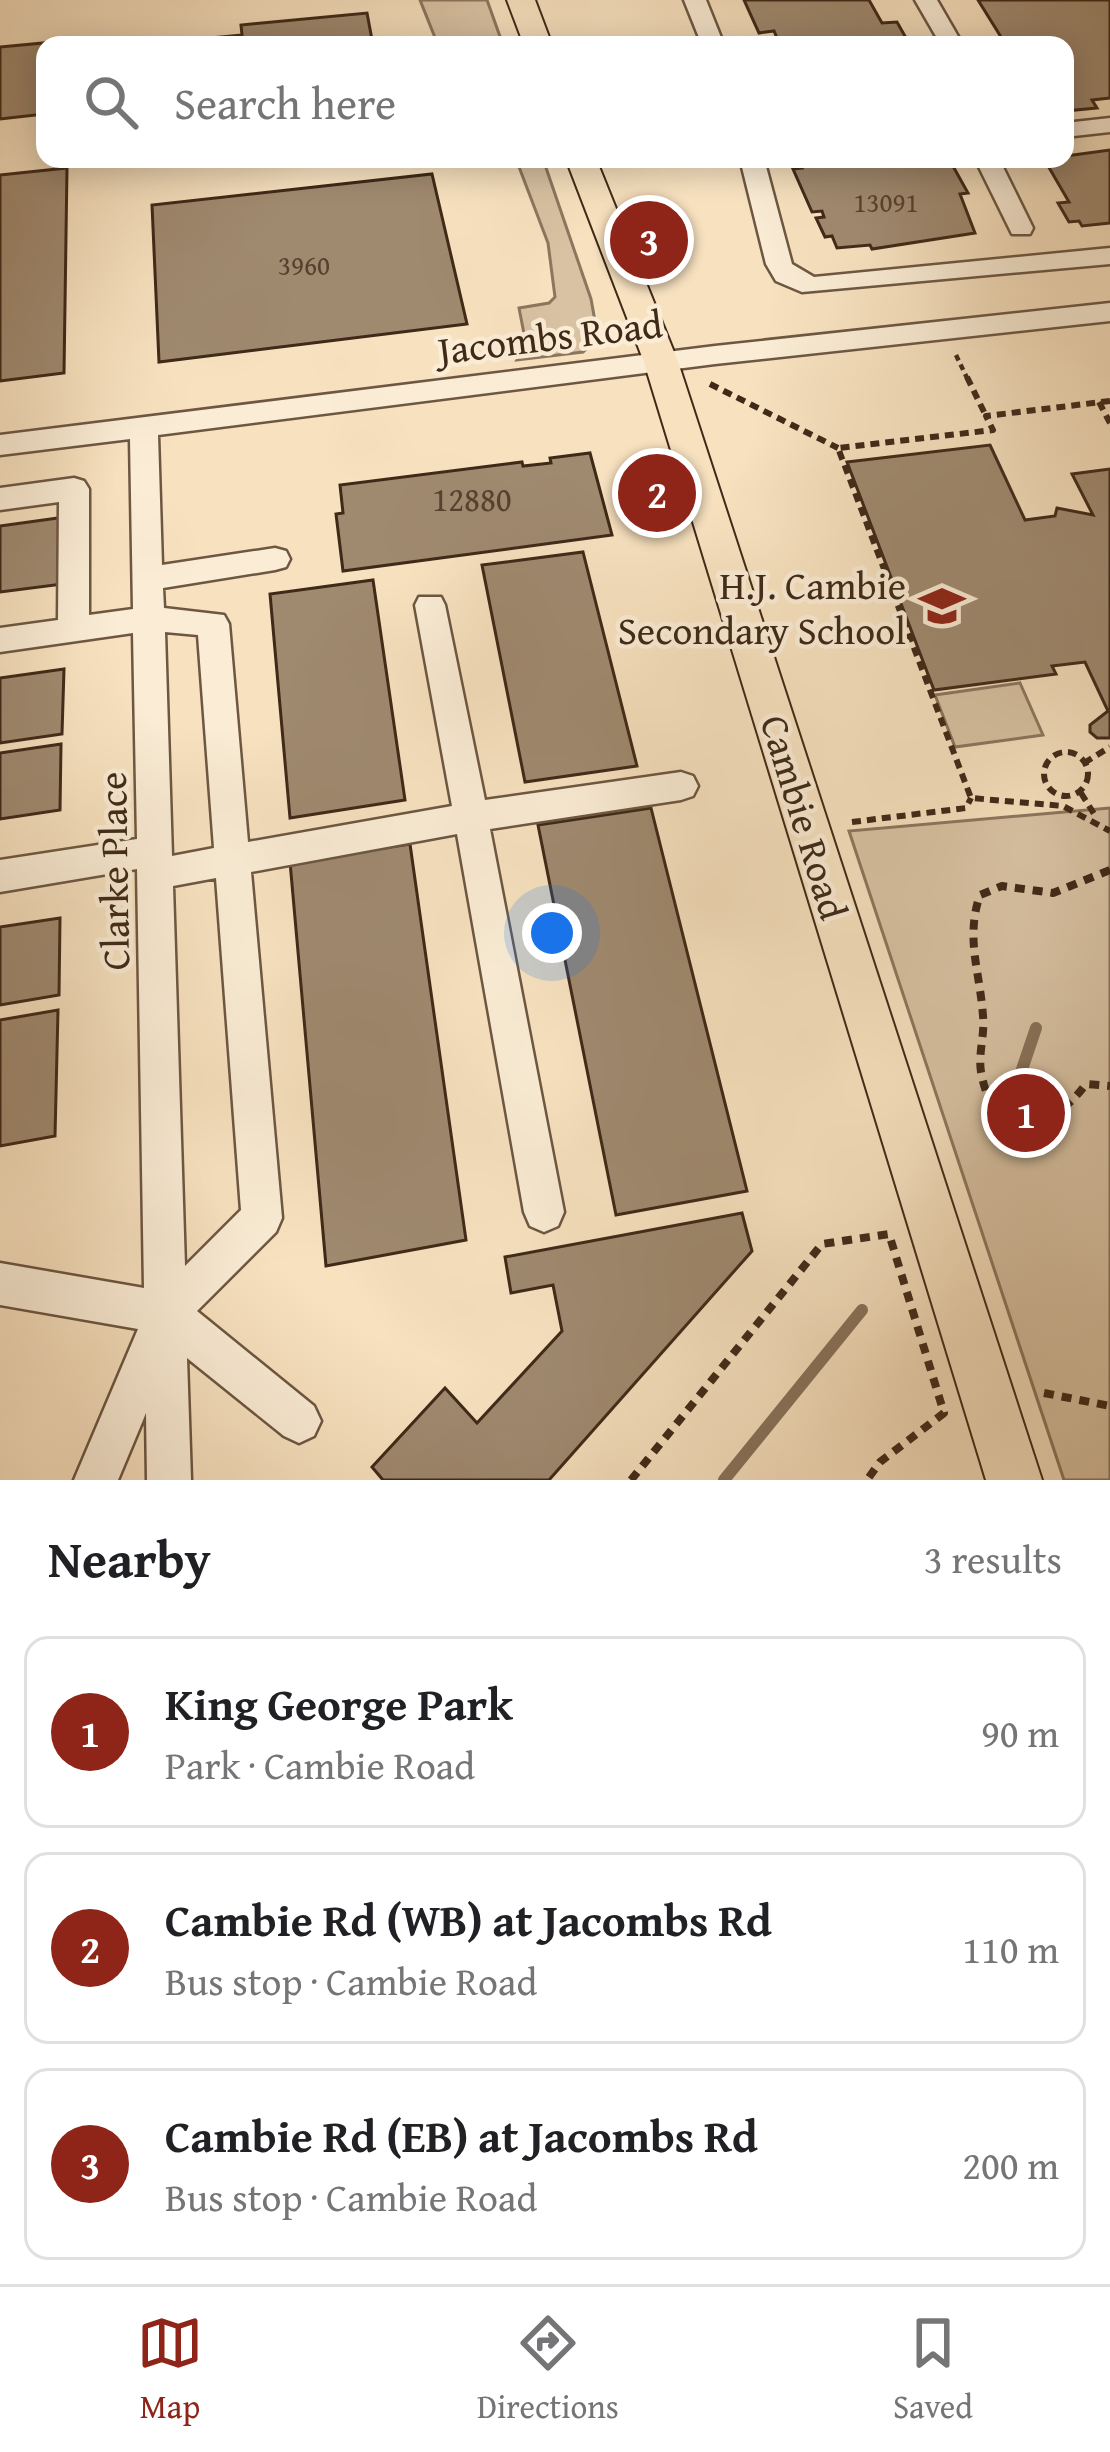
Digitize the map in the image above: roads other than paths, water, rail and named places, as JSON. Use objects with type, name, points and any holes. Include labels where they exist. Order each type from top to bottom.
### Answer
[{"type":"main road","points":[[521,0],[535,36]]},
{"type":"main road","name":"Cambie Road","points":[[585,168],[661,362],[1014,1480]]},
{"type":"street","points":[[695,0],[709,36]]},
{"type":"street","points":[[926,0],[947,36]]},
{"type":"street","points":[[1074,129],[1110,125]]},
{"type":"street","points":[[754,168],[779,264],[796,283],[811,286],[1110,256]]},
{"type":"street","points":[[992,168],[1022,228]]},
{"type":"street","name":"Jacombs Road","points":[[0,445],[661,362],[1110,312]]},
{"type":"street","name":"Clarke Place","points":[[144,427],[169,1480]]},
{"type":"street","points":[[0,499],[74,489],[73,630]]},
{"type":"street","points":[[147,579],[275,559]]},
{"type":"street","points":[[430,605],[544,1212]]},
{"type":"street","points":[[0,640],[149,620],[213,624],[262,1219],[166,1313],[96,1480]]},
{"type":"street","points":[[0,876],[233,860],[471,817],[681,786]]},
{"type":"street","points":[[0,1284],[166,1313],[299,1421]]},
{"type":"waterway","points":[[1016,1087],[1036,1028]]},
{"type":"waterway","points":[[724,1480],[862,1310]]},
{"type":"place","name":"Cambie Rd (EB) at Jacombs Rd","points":[[649,240]]},
{"type":"place","name":"Cambie Rd (WB) at Jacombs Rd","points":[[657,493]]},
{"type":"place","name":"H.J. Cambie Secondary School","points":[[942,606]]},
{"type":"place","name":"King George Park","points":[[1026,1113]]}]
